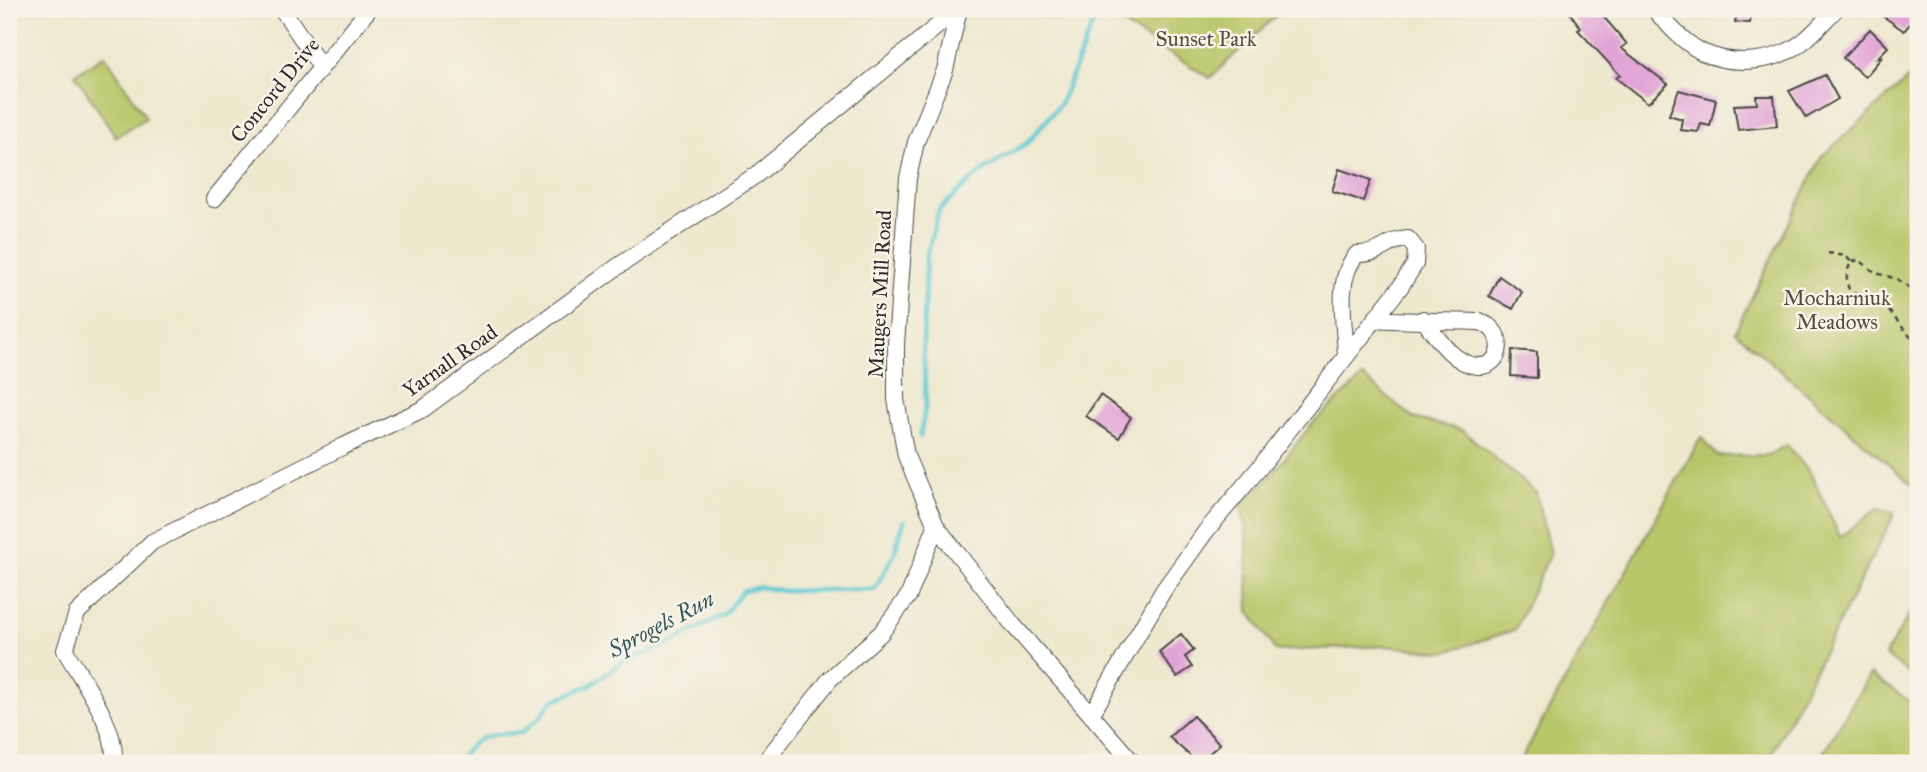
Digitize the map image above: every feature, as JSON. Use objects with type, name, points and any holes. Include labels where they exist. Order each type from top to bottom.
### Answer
[{"type":"street","points":[[282,9],[321,67]]},
{"type":"street","name":"Concord Drive","points":[[214,199],[369,9]]},
{"type":"street","name":"Maugers Mill Road","points":[[958,9],[945,70],[916,142],[908,178],[896,344],[896,399],[905,456],[936,526],[1014,626],[1133,763]]},
{"type":"street","name":"Yarnall Road","points":[[113,763],[115,749],[105,723],[65,650],[77,613],[152,542],[344,446],[423,410],[617,267],[756,175],[958,9]]},
{"type":"street","points":[[1654,9],[1681,38],[1701,51],[1720,59],[1743,61],[1763,60],[1805,41],[1836,9]]},
{"type":"street","points":[[1091,715],[1163,591],[1206,531],[1267,457],[1375,319],[1415,264],[1416,249],[1408,239],[1394,240],[1382,250],[1357,254],[1349,262],[1342,304],[1346,356]]},
{"type":"street","points":[[1375,319],[1423,319]]},
{"type":"street","points":[[764,763],[830,679],[881,633],[909,595],[936,526]]},
{"type":"path","points":[[1828,253],[1846,256],[1851,261]]},
{"type":"path","points":[[1851,261],[1859,260],[1877,273],[1896,279],[1918,293]]},
{"type":"path","points":[[1851,261],[1847,276],[1849,289],[1889,311],[1918,346]]},
{"type":"green space","points":[[1011,9],[1084,9],[1059,20]]},
{"type":"green space","name":"Sunset Park","points":[[1098,9],[1283,9],[1210,78]]},
{"type":"green space","points":[[105,55],[146,118],[116,137],[75,74]]},
{"type":"green space","name":"Mocharniuk Meadows","points":[[1918,70],[1918,490],[1735,331],[1822,156]]},
{"type":"green space","points":[[1363,377],[1413,418],[1462,430],[1536,493],[1550,554],[1515,630],[1445,652],[1385,646],[1276,651],[1249,611],[1246,526],[1240,505],[1269,478],[1311,425]]},
{"type":"green space","points":[[1701,437],[1717,456],[1768,455],[1787,445],[1811,474],[1840,537],[1878,508],[1895,513],[1767,763],[1519,763]]},
{"type":"green space","points":[[1918,600],[1918,681],[1885,655]]},
{"type":"green space","points":[[1870,674],[1918,707],[1918,763],[1817,763]]},
{"type":"building","points":[[1567,9],[1597,9],[1627,44],[1621,48],[1668,84],[1648,103],[1616,78],[1620,75],[1578,30],[1581,28]]},
{"type":"building","points":[[1738,9],[1752,9],[1750,23],[1735,22]]},
{"type":"building","points":[[1873,9],[1918,9],[1918,15],[1904,31]]},
{"type":"building","points":[[1870,29],[1888,47],[1865,77],[1843,58]]},
{"type":"building","points":[[1825,75],[1838,99],[1806,118],[1789,91]]},
{"type":"building","points":[[1679,90],[1716,100],[1710,126],[1701,124],[1698,132],[1680,130],[1682,119],[1669,115]]},
{"type":"building","points":[[1756,96],[1774,96],[1777,126],[1738,130],[1734,105],[1757,104]]},
{"type":"building","points":[[1339,169],[1371,180],[1363,201],[1332,191]]},
{"type":"building","points":[[1499,276],[1522,292],[1513,309],[1489,296]]},
{"type":"building","points":[[1512,350],[1537,352],[1537,378],[1511,376]]},
{"type":"building","points":[[1100,395],[1131,417],[1119,438],[1086,416]]},
{"type":"building","points":[[1181,634],[1194,650],[1185,657],[1192,667],[1177,677],[1159,652]]},
{"type":"building","points":[[1193,716],[1220,744],[1198,763],[1169,737]]},
{"type":"waterway","name":"Sprogels Run","points":[[920,437],[926,403],[923,343],[926,257],[939,210],[977,175],[1027,143],[1060,104],[1099,9]]},
{"type":"waterway","name":"Sprogels Run","points":[[457,763],[470,746],[483,737],[521,733],[540,717],[552,701],[590,685],[623,662],[667,645],[724,615],[742,591],[760,587],[784,591],[875,589],[894,554],[904,521]]}]
